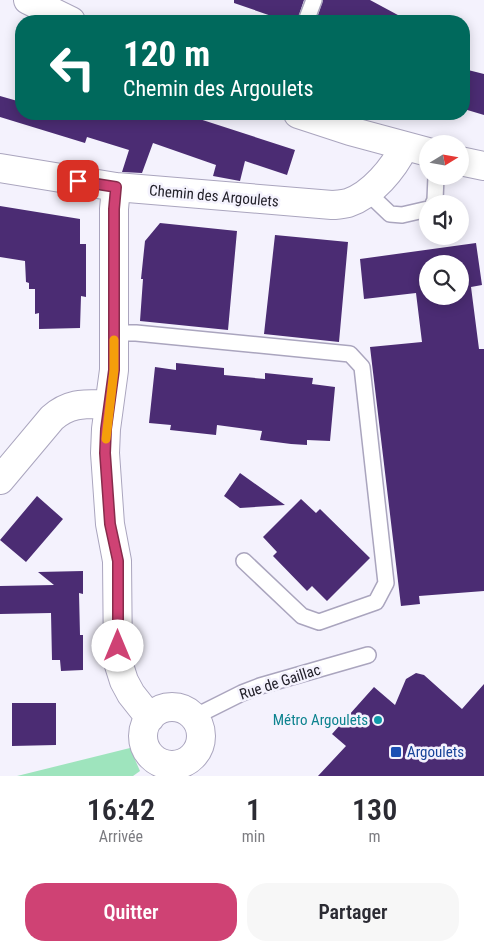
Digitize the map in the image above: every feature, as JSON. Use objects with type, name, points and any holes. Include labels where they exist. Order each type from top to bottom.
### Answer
[{"type":"street","points":[[28,0],[59,15]]},
{"type":"street","points":[[318,120],[416,150]]},
{"type":"street","name":"Chemin des Argoulets","points":[[0,168],[116,187],[332,205],[349,203],[367,192],[396,164],[416,150]]},
{"type":"street","points":[[469,162],[484,166]]},
{"type":"street","points":[[116,187],[114,209],[114,370],[105,453],[110,524],[118,561],[118,662],[124,681],[131,694],[150,718]]},
{"type":"street","points":[[0,480],[52,418],[61,410],[71,406],[109,404]]},
{"type":"street","points":[[167,708],[177,708],[186,711],[194,717],[200,729],[201,743],[195,755],[172,771],[152,757],[146,748],[144,733],[150,718],[167,708]]},
{"type":"lane","points":[[308,15],[314,0]]},
{"type":"lane","points":[[367,192],[390,214],[402,215],[419,211]]},
{"type":"lane","points":[[114,333],[136,333],[350,354],[362,367],[386,583],[376,602],[319,622],[302,616],[244,561]]},
{"type":"lane","name":"Rue de Gaillac","points":[[194,717],[260,686],[368,655]]},
{"type":"green space","points":[[130,748],[140,771],[133,776],[17,776]]},
{"type":"building","points":[[234,0],[304,0],[299,15],[269,15],[234,3]]},
{"type":"building","points":[[323,0],[370,0],[398,15],[318,15]]},
{"type":"building","points":[[470,70],[484,74],[484,115],[470,111]]},
{"type":"building","points":[[0,96],[15,100],[15,120],[202,120],[295,150],[287,175],[245,161],[240,181],[213,176],[216,165],[153,143],[142,173],[122,172],[129,150],[87,137],[85,143],[0,117]]},
{"type":"building","points":[[0,206],[80,219],[80,244],[86,244],[86,297],[81,296],[80,328],[39,329],[39,313],[35,314],[35,289],[29,289],[29,283],[26,282],[25,261],[0,257]]},
{"type":"building","points":[[160,223],[237,231],[228,330],[140,321],[143,279],[141,279],[145,241]]},
{"type":"building","points":[[275,235],[348,242],[339,342],[264,334]]},
{"type":"building","points":[[476,243],[482,285],[471,287],[479,349],[484,349],[484,591],[419,596],[420,604],[401,606],[370,347],[422,342],[416,293],[364,299],[360,259]]},
{"type":"building","points":[[176,363],[224,368],[224,375],[265,379],[265,373],[313,378],[312,384],[335,387],[330,441],[307,440],[307,445],[291,444],[260,440],[262,431],[217,425],[216,435],[170,430],[171,425],[149,423],[155,367],[176,370]]},
{"type":"building","points":[[240,473],[285,505],[240,508],[224,496]]},
{"type":"building","points":[[37,496],[63,519],[26,562],[0,540]]},
{"type":"building","points":[[301,499],[316,513],[320,509],[370,558],[327,601],[312,586],[307,591],[273,556],[277,552],[263,537]]},
{"type":"building","points":[[83,571],[83,594],[79,593],[80,635],[83,635],[83,670],[61,671],[60,660],[52,660],[51,613],[0,614],[0,586],[54,585],[38,572]]},
{"type":"building","name":"Métro Argoulets","points":[[416,673],[424,675],[462,709],[484,684],[484,776],[318,776],[346,746],[332,734],[374,687],[395,705],[406,679]]},
{"type":"building","points":[[12,703],[56,703],[56,745],[12,746]]},
{"type":"slow traffic","points":[[106,439],[114,370],[114,340]]},
{"type":"place","name":"Métro Argoulets","points":[[378,720]]},
{"type":"place","name":"Argoulets","points":[[396,752]]},
{"type":"route","points":[[78,181],[116,187],[114,209],[114,370],[106,429],[105,453],[110,524],[118,561],[118,646]]}]
